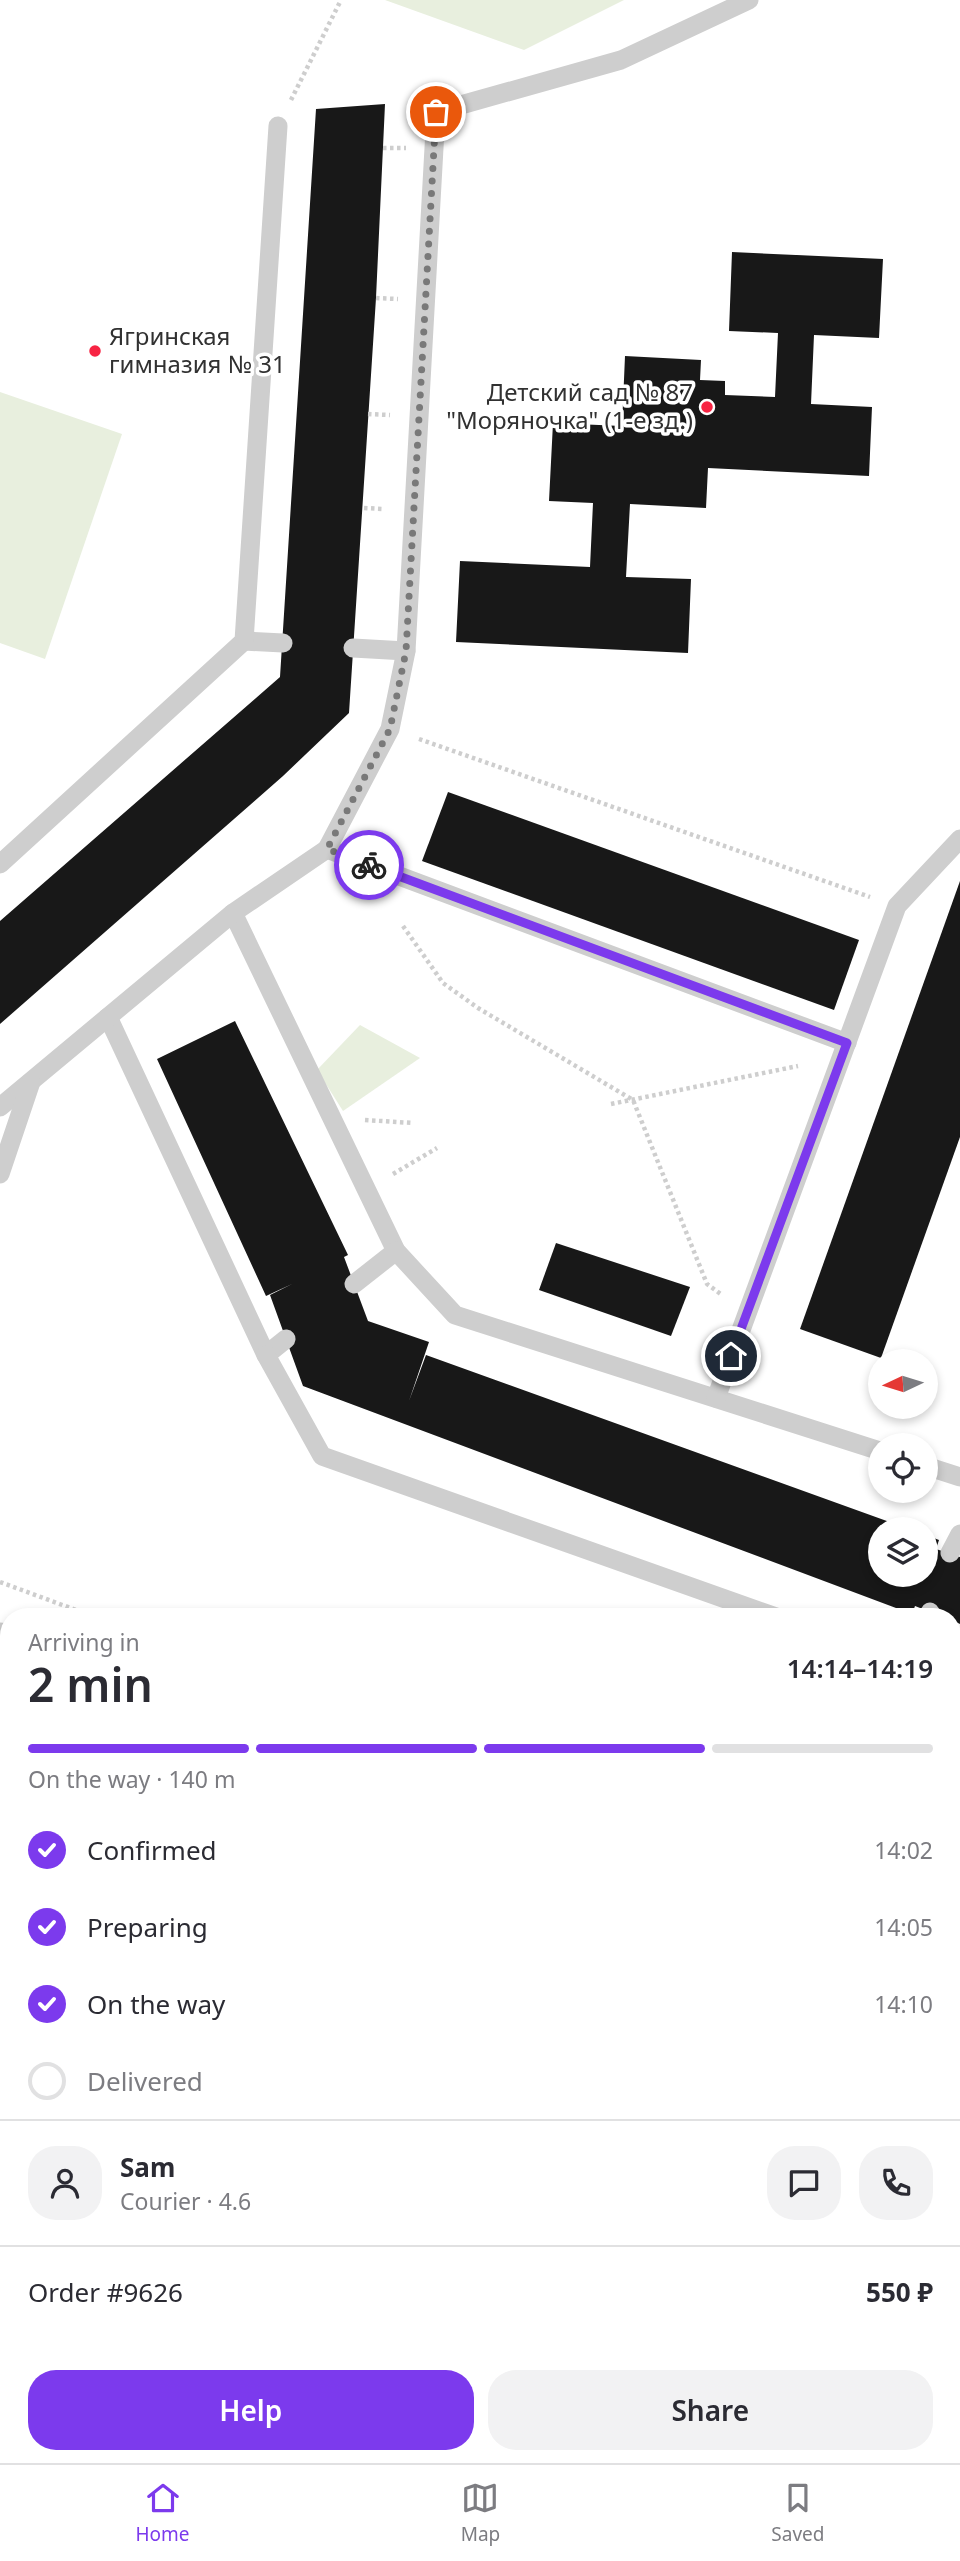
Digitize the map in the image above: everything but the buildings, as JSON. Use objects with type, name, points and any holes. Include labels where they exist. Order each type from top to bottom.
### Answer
[{"type":"lane","points":[[0,1107],[233,913],[327,849],[390,729],[406,651],[436,112],[621,60],[749,0]]},
{"type":"lane","points":[[0,864],[244,641],[278,126]]},
{"type":"lane","points":[[244,641],[283,643]]},
{"type":"lane","points":[[353,648],[406,651]]},
{"type":"lane","points":[[716,1398],[897,906],[960,839]]},
{"type":"lane","points":[[327,849],[847,1043]]},
{"type":"lane","points":[[233,913],[396,1251],[456,1315],[868,1447]]},
{"type":"lane","points":[[108,1017],[266,1355],[322,1456],[751,1608]]},
{"type":"lane","points":[[0,1174],[31,1081]]},
{"type":"lane","points":[[354,1284],[396,1251]]},
{"type":"lane","points":[[266,1355],[286,1339]]},
{"type":"lane","points":[[938,1470],[960,1477]]},
{"type":"lane","points":[[950,1553],[960,1534]]},
{"type":"path","points":[[278,126],[341,0]]},
{"type":"path","points":[[390,729],[897,906]]},
{"type":"path","points":[[403,926],[443,982],[478,1008],[633,1100],[707,1284],[747,1314]]},
{"type":"path","points":[[611,1104],[798,1066]]},
{"type":"path","points":[[332,1118],[413,1123]]},
{"type":"path","points":[[366,1189],[437,1148]]},
{"type":"path","points":[[0,1583],[70,1608]]},
{"type":"green space","points":[[385,0],[624,0],[524,50]]},
{"type":"green space","points":[[0,392],[122,434],[45,659],[0,643]]},
{"type":"green space","points":[[360,1025],[420,1058],[343,1111],[317,1070]]},
{"type":"way so far","points":[[369,865],[327,849],[390,729],[406,651],[436,112]]},
{"type":"place","name":"Ягринская гимназия № 31","points":[[95,351]]},
{"type":"place","name":"Детский сад № 87 \"Моряночка\" (1-е зд.)","points":[[707,407]]},
{"type":"route","points":[[369,865],[847,1043],[731,1356]]}]
